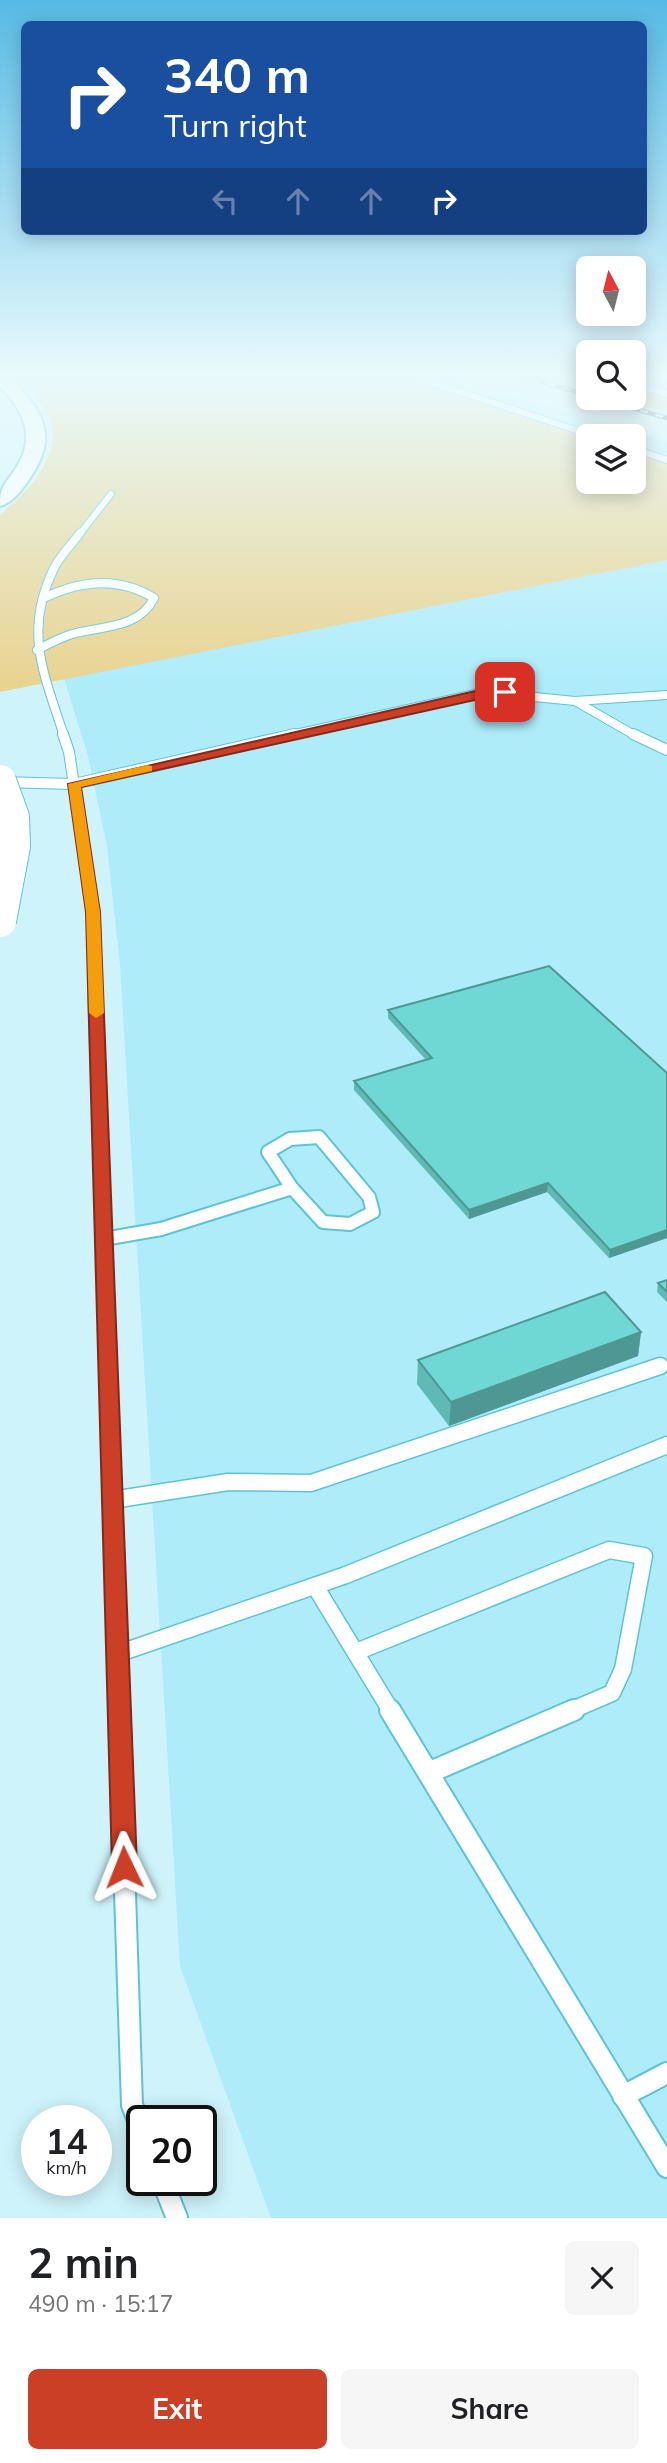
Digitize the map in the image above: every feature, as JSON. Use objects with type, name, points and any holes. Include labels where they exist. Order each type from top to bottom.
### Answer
[{"type":"highway","points":[[0,500],[19,479]]},
{"type":"highway","points":[[0,781],[13,817],[14,846],[0,921]]},
{"type":"lane","points":[[111,495],[54,567],[37,621],[37,650],[69,752],[93,912],[132,2105]]},
{"type":"lane","points":[[37,650],[72,634],[142,615],[152,607],[154,598],[135,587],[103,582],[64,587],[44,598]]},
{"type":"lane","points":[[0,781],[74,784],[484,692],[575,701],[667,695]]},
{"type":"lane","points":[[575,701],[644,741],[667,750]]},
{"type":"lane","points":[[319,1137],[369,1197],[373,1212],[350,1224],[323,1222],[292,1188],[268,1152],[290,1139],[319,1137]]},
{"type":"lane","points":[[104,1239],[161,1229],[292,1188]]},
{"type":"lane","points":[[112,1500],[228,1482],[311,1483],[660,1366]]},
{"type":"lane","points":[[117,1654],[315,1586],[667,1445]]},
{"type":"lane","points":[[356,1653],[609,1550],[644,1556],[623,1669],[611,1692],[428,1773]]},
{"type":"lane","points":[[315,1586],[667,2167]]},
{"type":"lane","points":[[623,2096],[667,2073]]},
{"type":"lane","points":[[168,2196],[177,2218]]},
{"type":"shaded area","points":[[36,479],[576,479],[576,494],[646,494],[646,479],[667,479],[667,560],[0,692],[0,515]]},
{"type":"shaded area","points":[[667,560],[667,2218],[271,2218],[180,1966],[120,965],[107,846],[88,756],[64,678]]},
{"type":"building","points":[[549,966],[667,1073],[667,1230],[610,1250],[548,1183],[469,1210],[354,1081],[432,1058],[388,1010]]},
{"type":"building","points":[[667,1280],[667,1292],[658,1283]]},
{"type":"building","points":[[605,1292],[641,1332],[451,1402],[418,1360]]},
{"type":"slow traffic","points":[[96,1013],[93,912],[74,784],[147,768]]},
{"type":"route","points":[[124,1867],[93,912],[74,784],[484,692],[505,692]]}]
